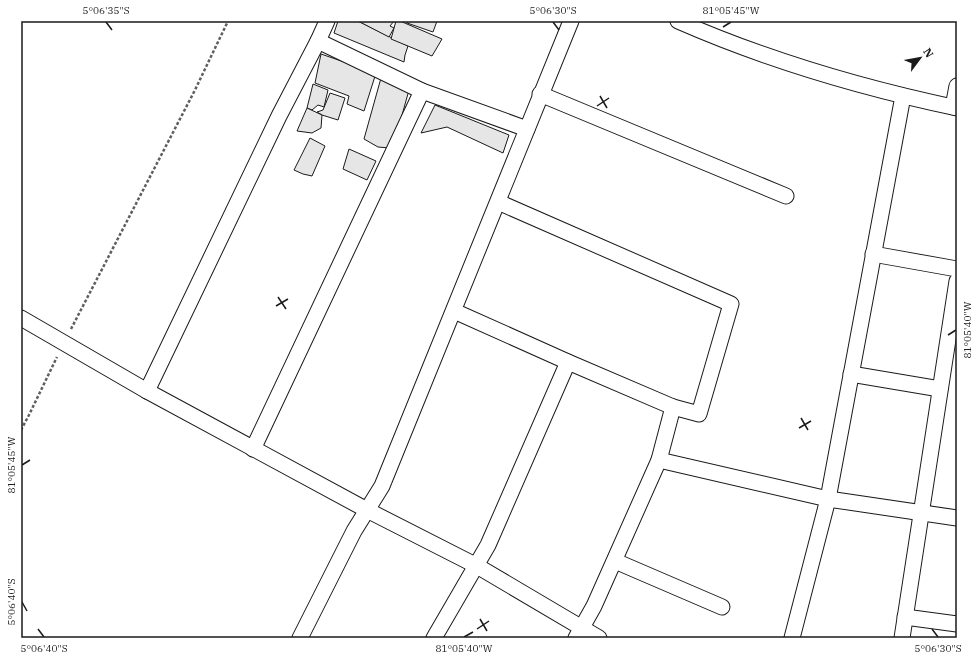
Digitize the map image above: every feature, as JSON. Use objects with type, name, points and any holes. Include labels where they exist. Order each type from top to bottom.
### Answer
[{"type":"street","points":[[147,391],[279,116],[327,21]]},
{"type":"street","points":[[300,638],[354,531],[382,486],[570,21]]},
{"type":"street","points":[[678,21],[722,40],[805,68],[903,96],[955,107],[957,86]]},
{"type":"street","points":[[318,41],[422,91],[527,129]]},
{"type":"street","points":[[253,448],[422,91]]},
{"type":"street","points":[[540,94],[786,196]]},
{"type":"street","points":[[792,638],[828,499],[903,96]]},
{"type":"street","points":[[454,311],[673,407],[699,414],[730,304],[498,202]]},
{"type":"street","points":[[873,254],[957,269]]},
{"type":"street","points":[[902,638],[957,281]]},
{"type":"street","points":[[21,318],[147,391],[367,510],[477,566],[578,633],[599,638]]},
{"type":"street","points":[[434,638],[488,545],[568,362]]},
{"type":"street","points":[[851,374],[940,389]]},
{"type":"street","points":[[578,633],[594,606],[615,561],[658,460],[673,407]]},
{"type":"street","points":[[658,460],[828,499],[957,518]]},
{"type":"street","points":[[615,561],[722,608]]},
{"type":"street","points":[[905,617],[957,624]]},
{"type":"path","points":[[21,430],[63,343],[195,90],[228,21]]},
{"type":"building","points":[[338,21],[358,21],[408,46],[404,62],[334,33]]},
{"type":"building","points":[[358,21],[394,21],[390,26],[394,28],[389,37]]},
{"type":"building","points":[[396,21],[400,21],[442,39],[432,56],[391,39]]},
{"type":"building","points":[[407,21],[437,21],[433,32],[407,23]]},
{"type":"building","points":[[321,54],[376,73],[364,111],[347,104],[349,96],[315,83]]},
{"type":"building","points":[[381,78],[409,90],[397,133],[390,148],[378,147],[364,139]]},
{"type":"building","points":[[313,84],[328,90],[324,107],[318,105],[312,110],[307,108]]},
{"type":"building","points":[[330,93],[345,98],[338,120],[317,112],[323,110]]},
{"type":"building","points":[[435,105],[509,135],[503,153],[447,127],[421,133]]},
{"type":"building","points":[[307,108],[322,115],[321,128],[312,133],[297,131]]},
{"type":"building","points":[[310,138],[325,146],[312,176],[294,170]]},
{"type":"building","points":[[349,149],[376,161],[367,180],[343,169]]}]
